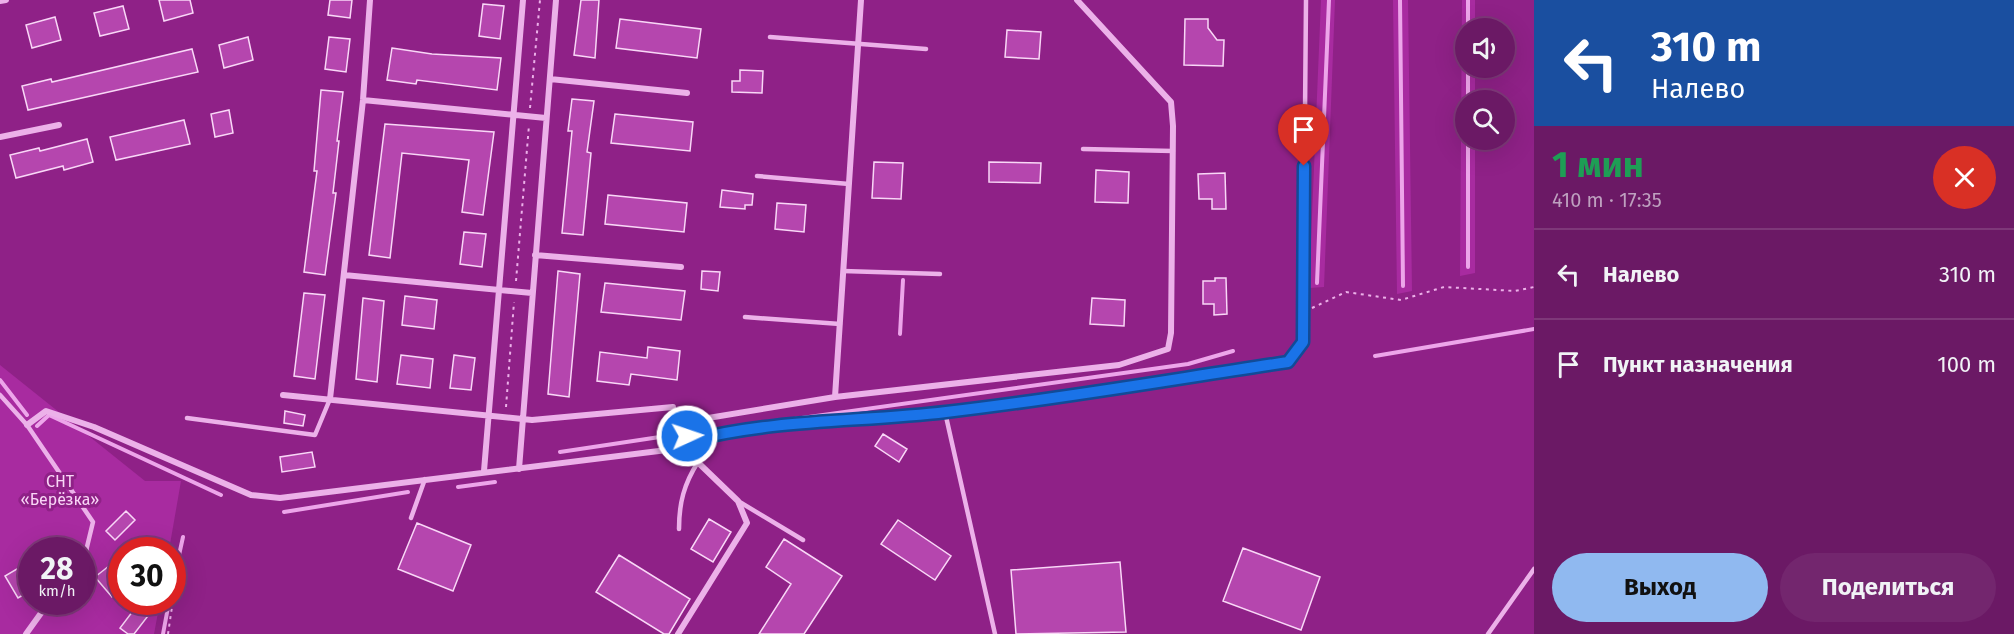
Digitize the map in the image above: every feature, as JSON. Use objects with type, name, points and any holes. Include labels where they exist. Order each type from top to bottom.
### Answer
[{"type":"street","points":[[0,1],[6,0]]},
{"type":"street","points":[[330,399],[363,100],[370,0]]},
{"type":"street","points":[[483,471],[523,0]]},
{"type":"street","points":[[519,469],[556,0]]},
{"type":"street","points":[[835,397],[861,0]]},
{"type":"street","points":[[693,440],[687,436],[690,421],[835,397],[1119,364],[1168,349],[1171,333],[1173,151],[1170,102],[1077,0]]},
{"type":"street","points":[[550,80],[687,93]]},
{"type":"street","points":[[363,100],[546,118]]},
{"type":"street","points":[[0,137],[59,125]]},
{"type":"street","points":[[535,255],[681,267]]},
{"type":"street","points":[[344,275],[532,293]]},
{"type":"street","points":[[27,425],[46,411],[94,427],[251,495],[280,498],[483,471],[519,469],[683,448],[693,440],[726,432],[813,421],[945,412],[1288,362]]},
{"type":"street","points":[[283,395],[505,415],[532,420],[673,407]]},
{"type":"street","points":[[678,634],[747,523],[738,501],[683,448]]},
{"type":"street","points":[[26,634],[40,615]]},
{"type":"lane","points":[[1288,362],[1303,342],[1306,0]]},
{"type":"lane","points":[[770,37],[926,49]]},
{"type":"lane","points":[[1083,149],[1173,151]]},
{"type":"lane","points":[[757,176],[849,184]]},
{"type":"lane","points":[[843,271],[940,274]]},
{"type":"lane","points":[[745,317],[840,324]]},
{"type":"lane","points":[[0,394],[27,425],[93,522],[89,537]]},
{"type":"lane","points":[[187,418],[315,435],[330,399]]},
{"type":"lane","points":[[945,412],[995,634]]},
{"type":"lane","points":[[679,529],[679,503],[689,476],[698,462]]},
{"type":"lane","points":[[411,518],[425,479]]},
{"type":"lane","points":[[738,501],[804,540]]},
{"type":"lane","points":[[1488,634],[1534,568]]},
{"type":"path","points":[[505,415],[540,0]]},
{"type":"path","points":[[1303,309],[1318,307],[1346,292],[1401,300],[1444,287],[1515,291],[1534,287]]},
{"type":"path","points":[[168,634],[171,615]]},
{"type":"green space","points":[[1321,0],[1335,0],[1324,287],[1309,288]]},
{"type":"green space","points":[[1393,0],[1408,0],[1412,291],[1397,294]]},
{"type":"green space","points":[[1462,0],[1475,0],[1475,18],[1462,18]]},
{"type":"green space","points":[[1461,78],[1475,78],[1475,90],[1461,90]]},
{"type":"green space","points":[[1461,150],[1475,150],[1475,273],[1460,276]]},
{"type":"green space","name":"СНТ «Берёзка»","points":[[0,365],[145,481],[181,481],[171,537],[108,537],[108,615],[158,615],[154,634],[0,634]]},
{"type":"building","points":[[159,0],[190,0],[193,13],[164,21]]},
{"type":"building","points":[[330,0],[352,0],[350,18],[328,15]]},
{"type":"building","points":[[581,0],[599,0],[595,58],[574,55]]},
{"type":"building","points":[[483,4],[504,6],[500,39],[479,36]]},
{"type":"building","points":[[123,6],[129,29],[100,36],[94,13]]},
{"type":"building","points":[[55,17],[61,40],[32,48],[26,25]]},
{"type":"building","points":[[620,19],[701,29],[697,58],[616,48]]},
{"type":"building","points":[[1185,19],[1208,19],[1208,28],[1217,40],[1224,40],[1223,66],[1184,65]]},
{"type":"building","points":[[1007,30],[1041,32],[1039,59],[1005,57]]},
{"type":"building","points":[[248,37],[253,60],[224,68],[219,45]]},
{"type":"building","points":[[329,37],[350,39],[346,72],[325,69]]},
{"type":"building","points":[[392,48],[432,54],[501,58],[497,90],[417,80],[416,84],[387,80]]},
{"type":"building","points":[[192,49],[198,72],[28,110],[22,86],[51,79],[52,82]]},
{"type":"building","points":[[740,70],[763,71],[762,93],[732,92],[732,81],[740,81]]},
{"type":"building","points":[[321,90],[343,92],[333,193],[336,193],[325,275],[304,272],[317,171],[314,171]]},
{"type":"building","points":[[572,99],[594,101],[587,152],[591,153],[583,235],[562,233],[572,131],[568,131]]},
{"type":"building","points":[[229,110],[233,133],[215,137],[211,114]]},
{"type":"building","points":[[615,114],[693,122],[690,151],[611,143]]},
{"type":"building","points":[[184,120],[190,144],[116,160],[110,137]]},
{"type":"building","points":[[385,124],[494,132],[483,215],[462,212],[469,160],[402,153],[390,258],[369,255]]},
{"type":"building","points":[[87,139],[93,162],[64,170],[63,166],[16,178],[10,155],[39,148],[40,151]]},
{"type":"building","points":[[874,162],[903,163],[901,199],[872,198]]},
{"type":"building","points":[[989,162],[1041,163],[1040,183],[989,182]]},
{"type":"building","points":[[1096,170],[1129,172],[1128,203],[1095,202]]},
{"type":"building","points":[[1225,173],[1226,209],[1212,209],[1212,199],[1199,199],[1198,174]]},
{"type":"building","points":[[722,190],[753,194],[752,205],[745,205],[745,209],[720,207]]},
{"type":"building","points":[[608,195],[687,203],[684,232],[605,224]]},
{"type":"building","points":[[777,203],[806,205],[804,232],[775,229]]},
{"type":"building","points":[[464,232],[486,234],[482,267],[460,264]]},
{"type":"building","points":[[558,271],[580,274],[569,397],[548,394]]},
{"type":"building","points":[[702,271],[720,272],[718,291],[701,289]]},
{"type":"building","points":[[1215,278],[1226,278],[1227,314],[1214,315],[1214,304],[1203,304],[1203,281],[1215,281]]},
{"type":"building","points":[[605,283],[685,291],[681,320],[601,312]]},
{"type":"building","points":[[304,293],[325,295],[315,379],[294,376]]},
{"type":"building","points":[[405,296],[437,300],[434,329],[402,325]]},
{"type":"building","points":[[363,298],[384,301],[377,382],[356,379]]},
{"type":"building","points":[[1092,298],[1125,300],[1124,326],[1090,324]]},
{"type":"building","points":[[648,347],[680,351],[677,380],[631,374],[629,385],[597,381],[600,352],[647,358]]},
{"type":"building","points":[[401,355],[433,359],[430,388],[397,384]]},
{"type":"building","points":[[454,355],[475,358],[471,390],[450,388]]},
{"type":"building","points":[[285,411],[305,415],[303,426],[284,423]]},
{"type":"building","points":[[883,434],[907,449],[899,462],[875,446]]},
{"type":"building","points":[[312,452],[315,467],[282,472],[280,457]]},
{"type":"building","points":[[126,511],[135,520],[118,537],[112,537],[106,531]]},
{"type":"building","points":[[709,519],[731,532],[713,562],[691,549]]},
{"type":"building","points":[[898,520],[951,556],[935,580],[881,544]]},
{"type":"building","points":[[417,523],[471,545],[453,591],[398,569]]},
{"type":"building","points":[[784,539],[842,576],[804,634],[759,634],[791,584],[766,567]]},
{"type":"building","points":[[1243,548],[1320,577],[1301,630],[1223,601]]},
{"type":"building","points":[[619,555],[690,599],[669,634],[664,634],[596,592]]},
{"type":"building","points":[[1120,562],[1126,632],[1016,634],[1011,570]]},
{"type":"building","points":[[108,567],[108,592],[96,578]]},
{"type":"building","points":[[18,568],[18,598],[5,576]]},
{"type":"building","points":[[130,615],[149,615],[134,634],[128,634],[120,628]]},
{"type":"waterway","points":[[1317,283],[1329,0]]},
{"type":"waterway","points":[[1400,0],[1403,286]]},
{"type":"waterway","points":[[1468,0],[1468,18]]},
{"type":"waterway","points":[[1468,78],[1468,90]]},
{"type":"waterway","points":[[1468,150],[1468,267]]},
{"type":"waterway","points":[[900,334],[903,280]]},
{"type":"waterway","points":[[1375,356],[1534,329]]},
{"type":"waterway","points":[[694,433],[1188,364],[1233,351]]},
{"type":"waterway","points":[[0,380],[27,415]]},
{"type":"waterway","points":[[37,426],[49,415],[221,495]]},
{"type":"waterway","points":[[560,452],[673,435]]},
{"type":"waterway","points":[[458,487],[495,482]]},
{"type":"waterway","points":[[284,512],[408,492]]},
{"type":"waterway","points":[[163,634],[167,615]]},
{"type":"route","points":[[687,436],[693,440],[726,432],[813,421],[945,412],[1288,362],[1303,342],[1304,166]]}]
